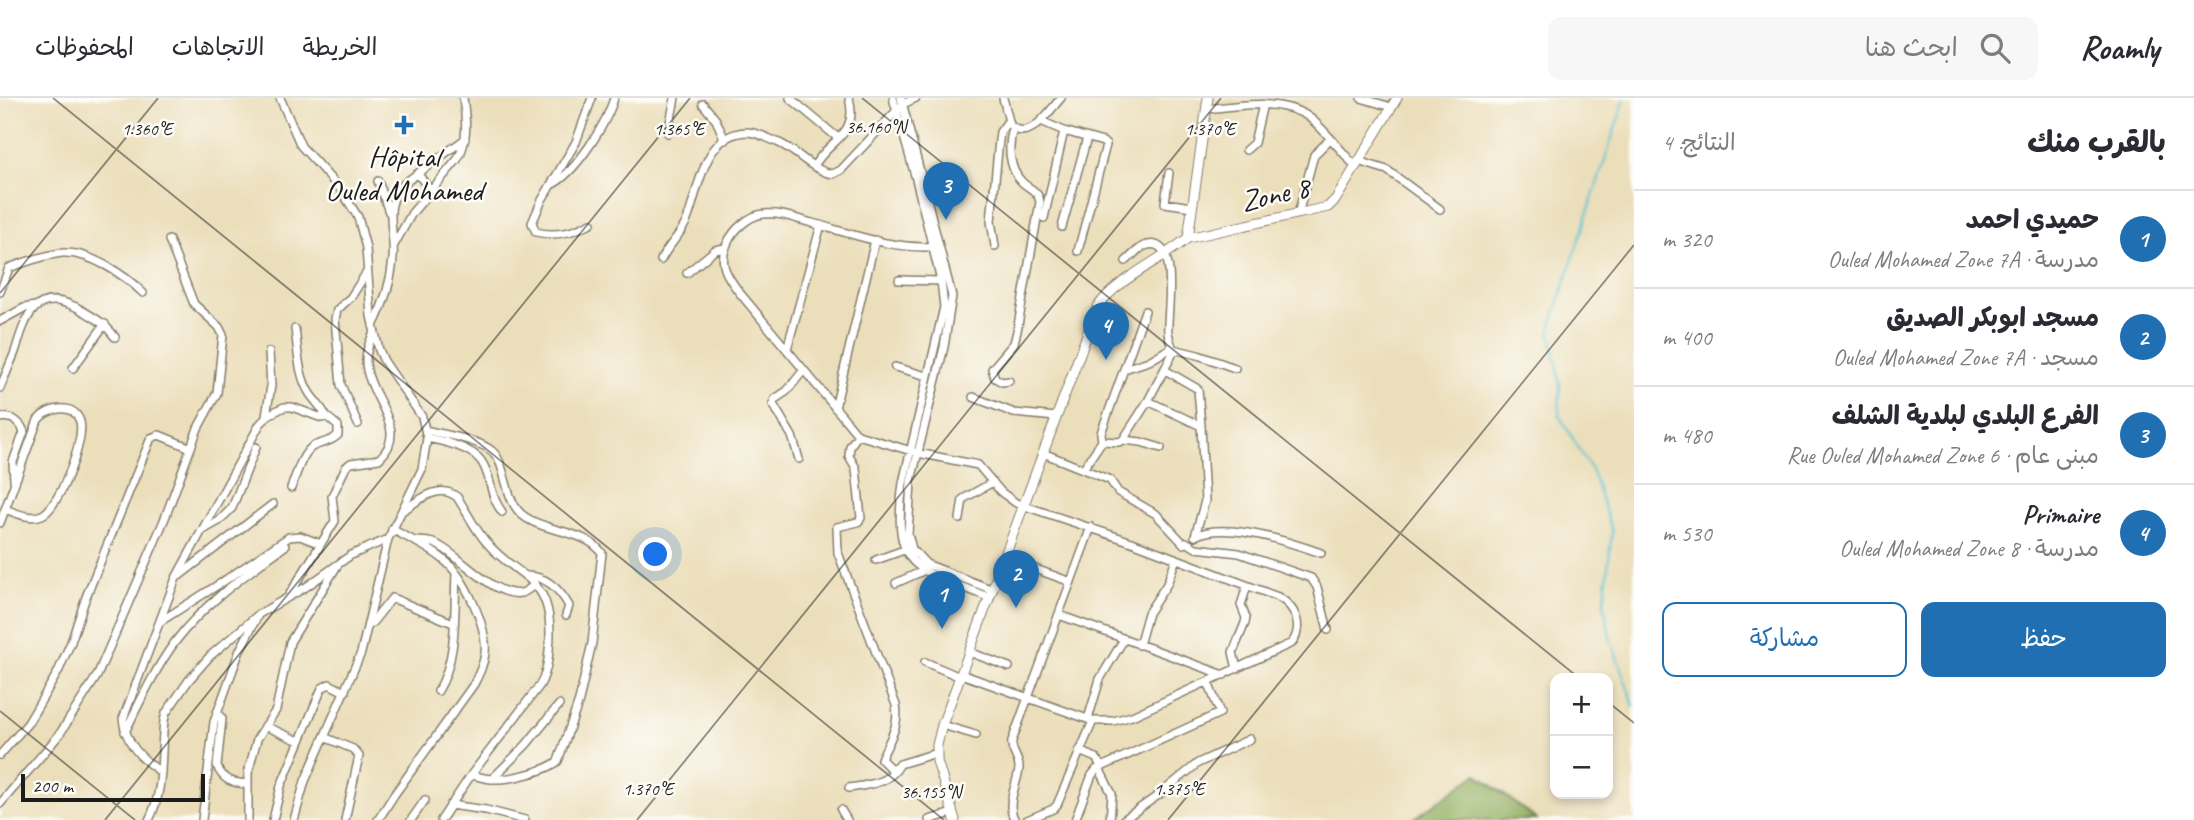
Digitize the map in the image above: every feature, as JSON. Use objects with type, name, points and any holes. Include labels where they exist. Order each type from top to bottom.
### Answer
[{"type":"main road","points":[[953,816],[936,753],[942,725],[1088,327],[1100,302],[1114,288],[1188,238],[1208,98]]},
{"type":"main road","name":"Zone 8","points":[[1188,238],[1324,209],[1333,203],[1397,98]]},
{"type":"street","points":[[280,98],[300,146],[355,209],[365,238],[368,300],[373,329],[384,361],[417,408],[426,434],[422,469],[388,539],[369,626],[345,692],[300,796],[294,820]]},
{"type":"street","points":[[394,245],[409,216],[460,155],[467,128],[463,98]]},
{"type":"street","points":[[591,223],[567,233],[548,235],[536,232],[532,223],[576,142],[592,98]]},
{"type":"street","points":[[551,185],[566,175],[603,126],[614,98]]},
{"type":"street","points":[[668,133],[675,98]]},
{"type":"street","points":[[790,98],[838,138]]},
{"type":"street","points":[[802,107],[806,98]]},
{"type":"street","points":[[814,166],[851,124],[849,98]]},
{"type":"street","points":[[892,98],[949,282],[952,302],[908,503],[908,534],[912,550],[921,560],[991,594]]},
{"type":"street","points":[[661,260],[686,223],[709,157],[725,139],[742,133],[754,134],[789,147],[814,166],[830,174],[841,170],[902,101],[916,98]]},
{"type":"street","points":[[1005,98],[1011,125],[1009,146],[1015,172],[1023,183],[1037,194],[1040,202],[1014,343],[992,369],[995,378],[1002,382],[1009,381]]},
{"type":"street","points":[[1011,125],[1027,131],[1041,121],[1060,98]]},
{"type":"street","points":[[1361,98],[1391,107]]},
{"type":"street","points":[[902,101],[936,247],[943,313],[909,451],[900,501],[904,550],[909,559],[923,571],[991,594]]},
{"type":"street","points":[[1246,150],[1254,143],[1270,102]]},
{"type":"street","points":[[1208,109],[1270,102],[1302,113],[1357,163],[1387,170],[1440,209]]},
{"type":"street","points":[[703,104],[716,120],[725,139]]},
{"type":"street","points":[[1041,121],[1106,145],[1078,251]]},
{"type":"street","points":[[995,246],[991,221],[1000,132],[1011,125]]},
{"type":"street","points":[[1044,218],[1064,131]]},
{"type":"street","points":[[1062,227],[1087,138]]},
{"type":"street","points":[[389,213],[401,187],[466,139]]},
{"type":"street","points":[[1298,214],[1314,155],[1330,139]]},
{"type":"street","points":[[445,156],[452,166]]},
{"type":"street","points":[[1169,173],[1165,203],[1192,207]]},
{"type":"street","points":[[418,174],[430,190]]},
{"type":"street","points":[[288,597],[335,521],[332,496],[346,467],[351,463],[379,459],[390,444],[390,423],[366,367],[369,343],[389,286],[394,245],[389,213],[378,181]]},
{"type":"street","points":[[925,662],[1090,720],[1113,721],[1132,716],[1292,643],[1298,630],[1295,613],[1286,602],[1091,527],[1024,506],[1011,500],[978,464],[909,451],[859,435],[803,371],[724,272],[722,261],[730,237],[743,224],[762,214],[777,214],[894,245],[936,247]]},
{"type":"street","points":[[787,349],[821,225]]},
{"type":"street","points":[[0,804],[59,736],[97,676],[165,518],[198,428],[217,393],[223,335],[219,327],[194,304],[169,240]]},
{"type":"street","points":[[835,408],[875,240]]},
{"type":"street","points":[[1123,440],[1174,355],[1168,332],[1171,293],[1166,255],[1159,247],[1149,245],[1126,261]]},
{"type":"street","points":[[687,273],[715,250],[725,248]]},
{"type":"street","points":[[0,292],[9,268],[62,253],[107,267],[130,279],[143,293]]},
{"type":"street","points":[[358,424],[341,385],[335,313],[351,297],[368,271]]},
{"type":"street","points":[[899,281],[940,281]]},
{"type":"street","points":[[0,321],[24,308],[48,301],[60,302],[96,317],[115,337]]},
{"type":"street","points":[[0,388],[25,323],[36,306]]},
{"type":"street","points":[[1083,469],[1102,441],[1101,433],[1145,311]]},
{"type":"street","points":[[73,368],[105,324]]},
{"type":"street","points":[[291,488],[308,451],[338,435],[338,426],[326,416],[305,383],[295,329]]},
{"type":"street","points":[[1124,369],[1149,361],[1172,349],[1235,368]]},
{"type":"street","points":[[161,772],[140,757],[125,732],[124,714],[176,578],[249,442],[266,416],[271,386],[269,352]]},
{"type":"street","points":[[895,368],[927,376]]},
{"type":"street","points":[[1165,370],[1198,388],[1205,497],[1195,537]]},
{"type":"street","points":[[799,459],[792,436],[773,404],[775,398],[787,391],[803,371]]},
{"type":"street","points":[[973,397],[1014,412],[1056,417]]},
{"type":"street","points":[[1148,401],[1201,426]]},
{"type":"street","points":[[266,416],[284,407],[322,418],[326,416]]},
{"type":"street","points":[[0,523],[5,509],[14,484],[35,425],[41,416],[48,411],[59,409],[78,416],[81,437],[59,498],[53,507],[32,517],[5,509]]},
{"type":"street","points":[[0,418],[13,419],[20,424],[24,432],[13,462],[14,484]]},
{"type":"street","points":[[426,434],[479,458],[485,466],[492,497],[502,512]]},
{"type":"street","points":[[426,434],[478,444],[491,450],[498,458],[510,497],[518,511],[540,526],[589,541],[602,553],[592,643],[579,701],[558,761],[542,769],[509,778],[491,780],[471,775]]},
{"type":"street","points":[[0,755],[28,723],[58,672],[151,438],[159,435],[191,448]]},
{"type":"street","points":[[859,435],[850,446],[849,456],[856,468],[860,520],[837,527],[838,553],[896,705],[895,729],[881,760],[891,768],[936,753]]},
{"type":"street","points":[[1102,441],[1142,442],[1161,448]]},
{"type":"street","points":[[204,530],[219,521],[232,508],[256,447]]},
{"type":"street","points":[[1043,453],[1108,478],[1118,492],[1156,514],[1185,543],[1200,549],[1239,553],[1311,578],[1317,587],[1328,629]]},
{"type":"street","points":[[960,519],[963,499],[993,482]]},
{"type":"street","points":[[400,513],[431,493],[439,491],[457,497],[486,543],[535,584],[545,599],[550,620],[544,678],[471,775],[441,820]]},
{"type":"street","points":[[176,578],[273,504]]},
{"type":"street","points":[[1015,820],[1010,811],[1019,764],[1011,746],[1091,527]]},
{"type":"street","points":[[378,820],[474,684],[483,664],[485,648],[481,625],[456,573],[442,558],[392,529]]},
{"type":"street","points":[[1139,645],[1148,613],[1167,584],[1173,558],[1185,543],[1195,537],[1211,530],[1233,530],[1300,545],[1321,553]]},
{"type":"street","points":[[160,621],[289,537],[300,536],[321,544]]},
{"type":"street","points":[[149,820],[156,807],[166,713],[189,680],[210,656],[258,614],[306,587],[340,561],[388,539]]},
{"type":"street","points":[[414,541],[427,541],[437,545],[456,556],[491,584],[508,592],[521,593],[535,584]]},
{"type":"street","points":[[125,732],[167,655],[191,624],[216,599],[285,546]]},
{"type":"street","points":[[876,560],[904,550]]},
{"type":"street","points":[[1005,558],[1071,582]]},
{"type":"street","points":[[248,820],[248,773],[257,739],[276,710],[290,642],[340,561]]},
{"type":"street","points":[[896,583],[923,571]]},
{"type":"street","points":[[438,691],[449,664],[456,573]]},
{"type":"street","points":[[527,576],[541,578],[553,587],[569,606],[566,615]]},
{"type":"street","points":[[1237,669],[1233,652],[1245,623],[1241,605],[1247,586]]},
{"type":"street","points":[[369,626],[392,598],[453,623]]},
{"type":"street","points":[[202,820],[209,754],[217,712],[240,650],[258,614]]},
{"type":"street","points":[[1059,615],[1224,675]]},
{"type":"street","points":[[1027,820],[1057,805],[1090,720],[1100,679],[1124,639]]},
{"type":"street","points":[[969,652],[1009,667]]},
{"type":"street","points":[[1075,820],[1092,775],[1100,767],[1220,713],[1208,682]]},
{"type":"street","points":[[273,820],[281,786],[324,686],[329,684],[345,692]]},
{"type":"street","points":[[491,780],[526,745],[559,705]]},
{"type":"street","points":[[217,712],[222,719],[218,770],[231,782],[248,784]]},
{"type":"street","points":[[942,725],[976,735]]},
{"type":"street","points":[[265,726],[299,741]]},
{"type":"street","points":[[324,737],[353,749],[359,756],[345,820]]},
{"type":"street","points":[[1123,820],[1198,763],[1250,739]]},
{"type":"street","points":[[1079,751],[1097,759],[1112,794],[1110,820]]},
{"type":"street","points":[[849,788],[884,780],[897,771],[900,764]]},
{"type":"street","points":[[411,820],[425,800]]},
{"type":"street","points":[[450,806],[486,810],[525,820]]},
{"type":"street","points":[[841,810],[847,820]]},
{"type":"street","points":[[929,820],[953,816]]},
{"type":"green space","points":[[1477,774],[1537,820],[1412,820]]},
{"type":"waterway","points":[[1625,98],[1550,329],[1560,383],[1559,415],[1592,471],[1612,531],[1604,605],[1610,637],[1634,706]]},
{"type":"place","name":"Hôpital Ouled Mohamed","points":[[404,125]]},
{"type":"place","name":"الفرع البلدي لبلدية الشلف","points":[[946,220]]},
{"type":"place","name":"Primaire","points":[[1106,360]]},
{"type":"place","name":"مسجد ابوبكر الصديق","points":[[1016,608]]},
{"type":"place","name":"حميدي احمد","points":[[942,629]]}]
